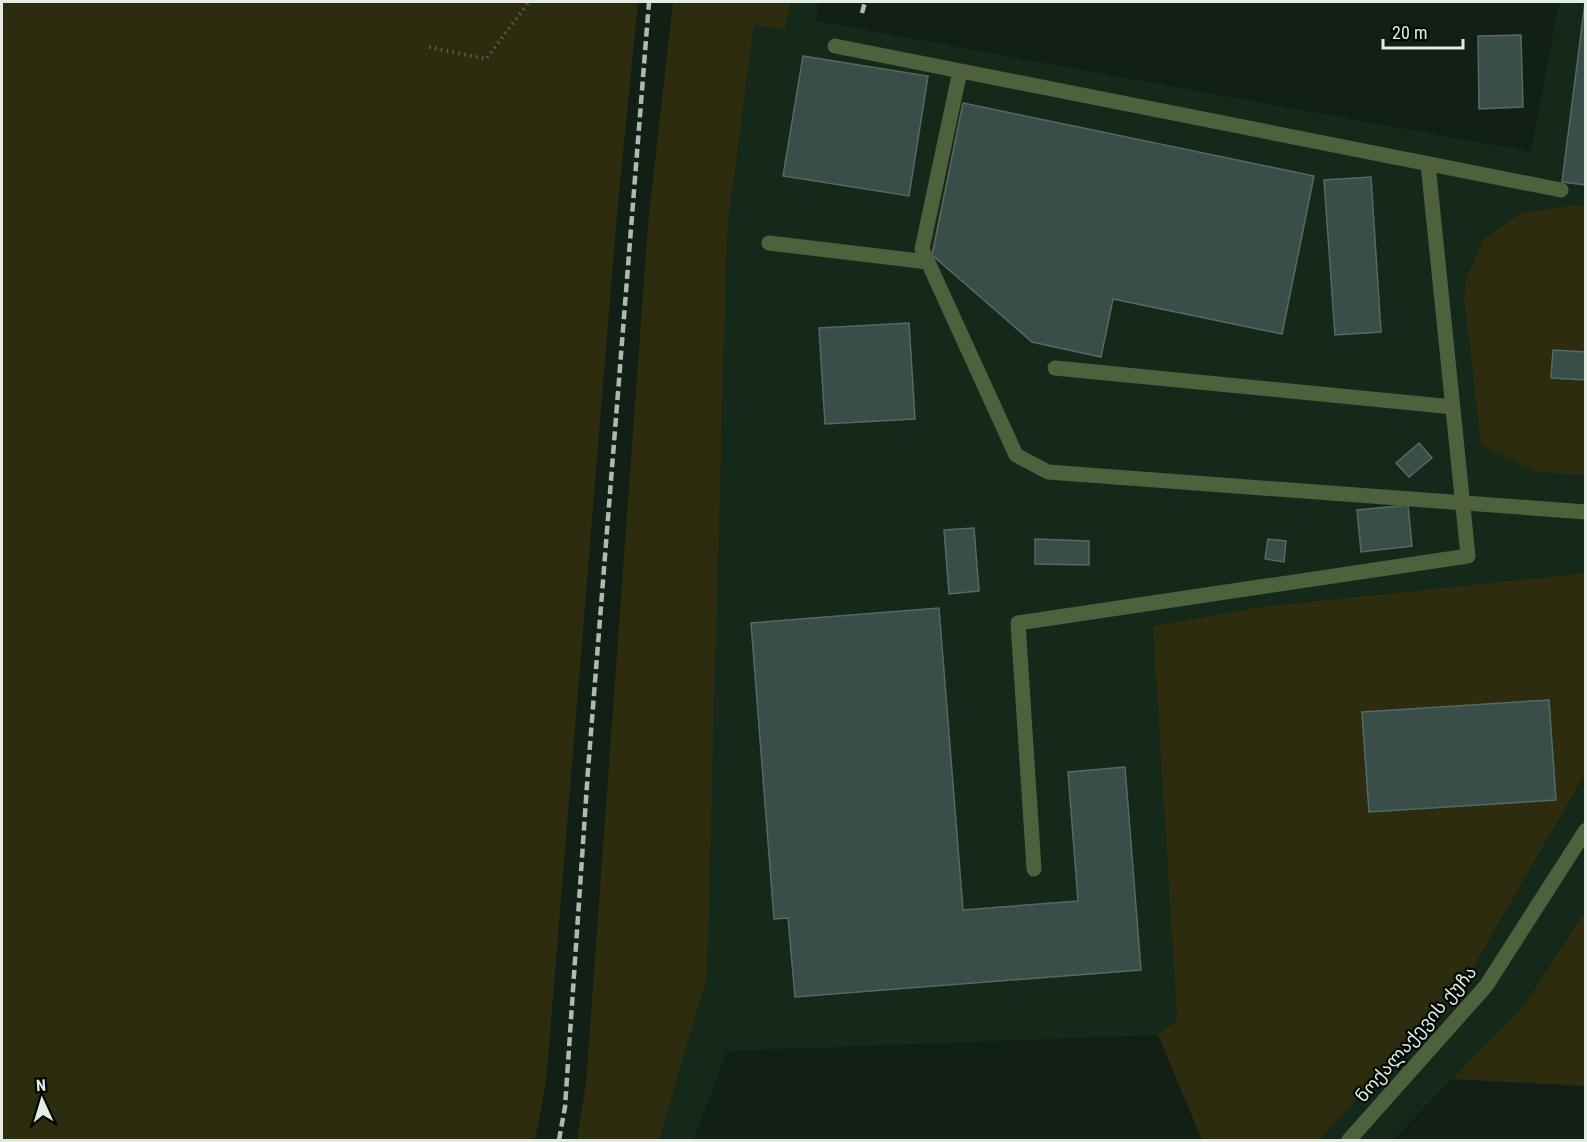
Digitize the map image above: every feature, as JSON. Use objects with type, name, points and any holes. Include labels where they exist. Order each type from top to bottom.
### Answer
[{"type":"street","points":[[835,46],[1560,190]]},
{"type":"street","points":[[960,71],[922,249],[1016,455],[1047,472],[1586,512]]},
{"type":"street","points":[[1034,869],[1018,623],[1468,556],[1428,164]]},
{"type":"street","points":[[769,243],[927,262]]},
{"type":"street","points":[[1055,368],[1453,407]]},
{"type":"street","name":"ნოქალაქევის ქუჩა","points":[[1349,1140],[1486,986],[1586,830]]},
{"type":"path","points":[[429,47],[486,59],[529,2]]},
{"type":"shaded area","points":[[2,2],[638,2],[617,214],[546,1083],[535,1140],[2,1140]]},
{"type":"shaded area","points":[[673,2],[791,2],[785,30],[754,25],[727,233],[707,978],[659,1140],[577,1140],[586,1083],[648,224]]},
{"type":"shaded area","points":[[791,2],[819,2],[816,21],[1531,152],[1559,2],[1585,2],[1585,207],[1576,205],[1521,213],[1577,475],[1585,475],[1585,573],[1260,607],[1154,626],[1177,1020],[1158,1035],[727,1051],[694,1140],[659,1140],[707,978],[727,233],[754,25],[784,30]]},
{"type":"shaded area","points":[[1576,205],[1585,207],[1585,475],[1536,472],[1481,445],[1464,297],[1467,276],[1484,239],[1521,213]]},
{"type":"shaded area","points":[[1585,573],[1585,774],[1467,978],[1319,1140],[1202,1140],[1158,1035],[1177,1020],[1153,626],[1260,607]]},
{"type":"shaded area","points":[[1585,774],[1585,911],[1525,1004],[1393,1140],[1319,1140],[1467,978]]},
{"type":"shaded area","points":[[1585,911],[1585,1086],[1452,1079],[1525,1004]]},
{"type":"building","points":[[1586,2],[1586,185],[1562,182]]},
{"type":"building","points":[[1521,35],[1523,107],[1479,109],[1478,36]]},
{"type":"building","points":[[803,56],[928,76],[909,196],[783,176]]},
{"type":"building","points":[[963,103],[1314,176],[1282,334],[1113,299],[1101,357],[1032,342],[932,255]]},
{"type":"building","points":[[1371,177],[1381,332],[1335,335],[1324,180]]},
{"type":"building","points":[[909,323],[915,419],[825,424],[819,328]]},
{"type":"building","points":[[1553,350],[1586,352],[1586,380],[1551,378]]},
{"type":"building","points":[[1419,443],[1432,458],[1409,477],[1396,463]]},
{"type":"building","points":[[1408,505],[1412,546],[1361,552],[1357,510]]},
{"type":"building","points":[[974,528],[979,591],[949,594],[944,530]]},
{"type":"building","points":[[1035,539],[1089,541],[1089,565],[1035,564]]},
{"type":"building","points":[[1268,539],[1286,541],[1284,562],[1265,559]]},
{"type":"building","points":[[939,608],[963,910],[1078,901],[1068,772],[1125,767],[1141,970],[795,997],[788,918],[774,919],[751,623]]},
{"type":"building","points":[[1549,700],[1556,800],[1369,812],[1362,712]]},
{"type":"railway","points":[[559,1140],[565,1107],[588,770],[649,2]]},
{"type":"railway","points":[[862,13],[865,2]]}]
